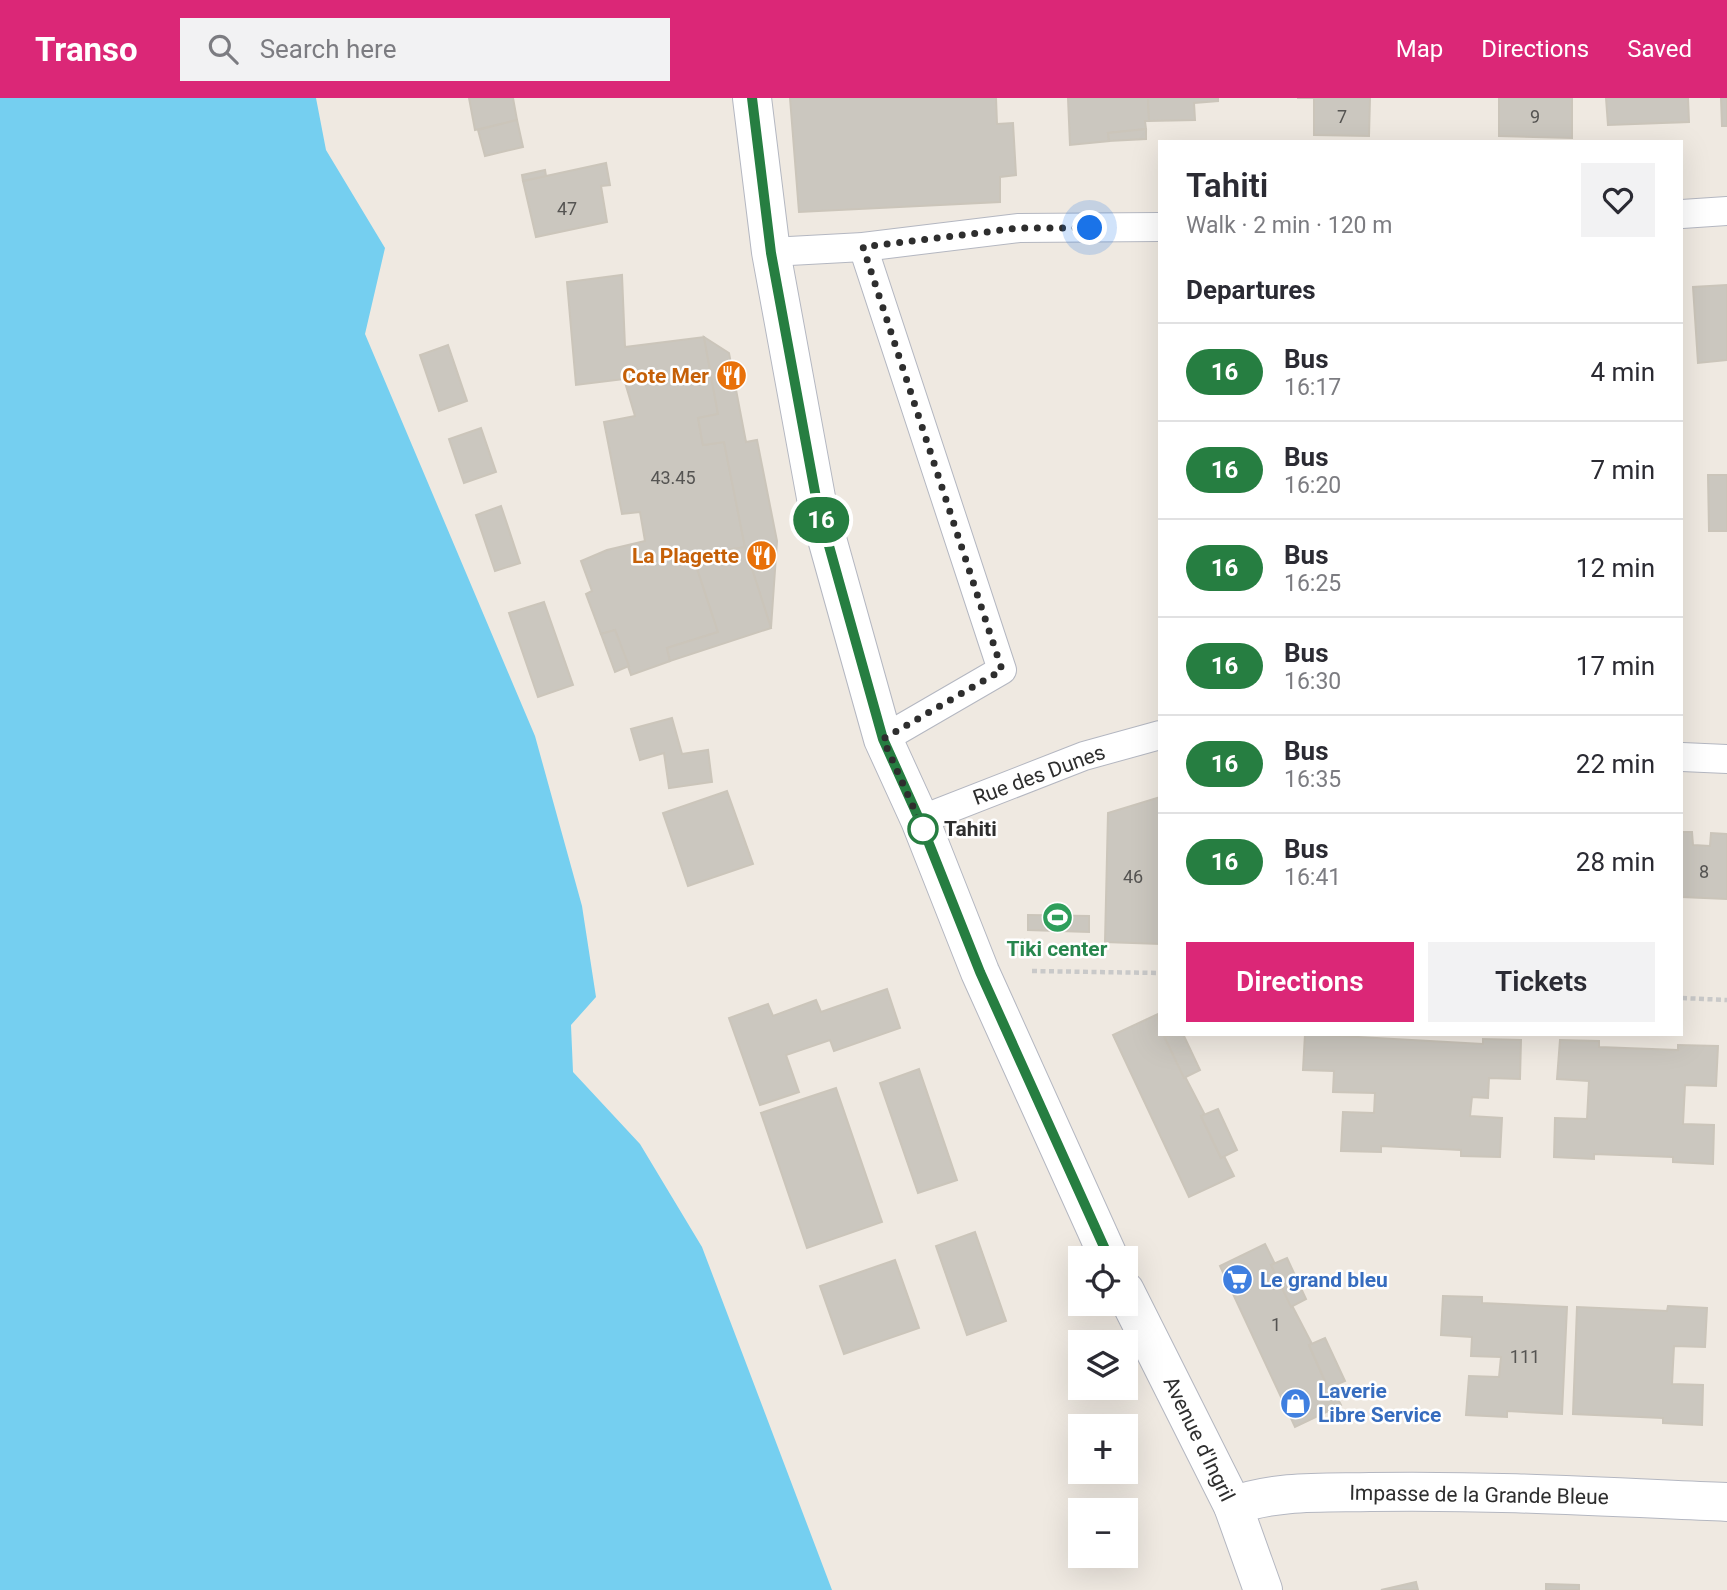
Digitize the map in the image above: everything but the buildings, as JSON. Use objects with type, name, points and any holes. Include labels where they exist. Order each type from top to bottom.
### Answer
[{"type":"street","points":[[752,98],[771,253],[817,503],[883,739],[920,821],[980,972],[1104,1246]]},
{"type":"street","name":"Avenue d'Ingril","points":[[1137,1316],[1233,1506],[1263,1590]]},
{"type":"street","name":"Impasse de la Grande Bleue","points":[[1233,1506],[1251,1499],[1289,1494],[1463,1491],[1727,1502]]},
{"type":"lane","points":[[1683,214],[1727,211]]},
{"type":"lane","points":[[771,253],[863,247],[1019,228],[1158,227]]},
{"type":"lane","points":[[863,247],[1002,670],[883,739]]},
{"type":"lane","name":"Rue des Dunes","points":[[920,821],[1084,756],[1158,736]]},
{"type":"lane","points":[[1683,757],[1727,759]]},
{"type":"path","points":[[980,972],[1158,973]]},
{"type":"path","points":[[1683,998],[1727,1000]]},
{"type":"water","points":[[0,98],[316,98],[326,150],[385,248],[365,334],[535,736],[582,906],[596,997],[571,1025],[573,1072],[640,1144],[702,1247],[832,1590],[0,1590]]},
{"type":"bus line","name":"16","points":[[752,98],[771,253],[817,503],[883,739],[920,821],[980,972],[1086,1214],[1103,1246]]},
{"type":"place","name":"Cote Mer","points":[[732,376]]},
{"type":"place","name":"La Plagette","points":[[762,556]]},
{"type":"place","name":"Tahiti","points":[[923,829]]},
{"type":"place","name":"Tiki center","points":[[1057,917]]},
{"type":"place","name":"Le grand bleu","points":[[1237,1280]]},
{"type":"place","name":"Laverie Libre Service","points":[[1295,1403]]},
{"type":"route","points":[[923,829],[883,739],[1002,670],[863,247],[1019,228],[1090,228]]}]
